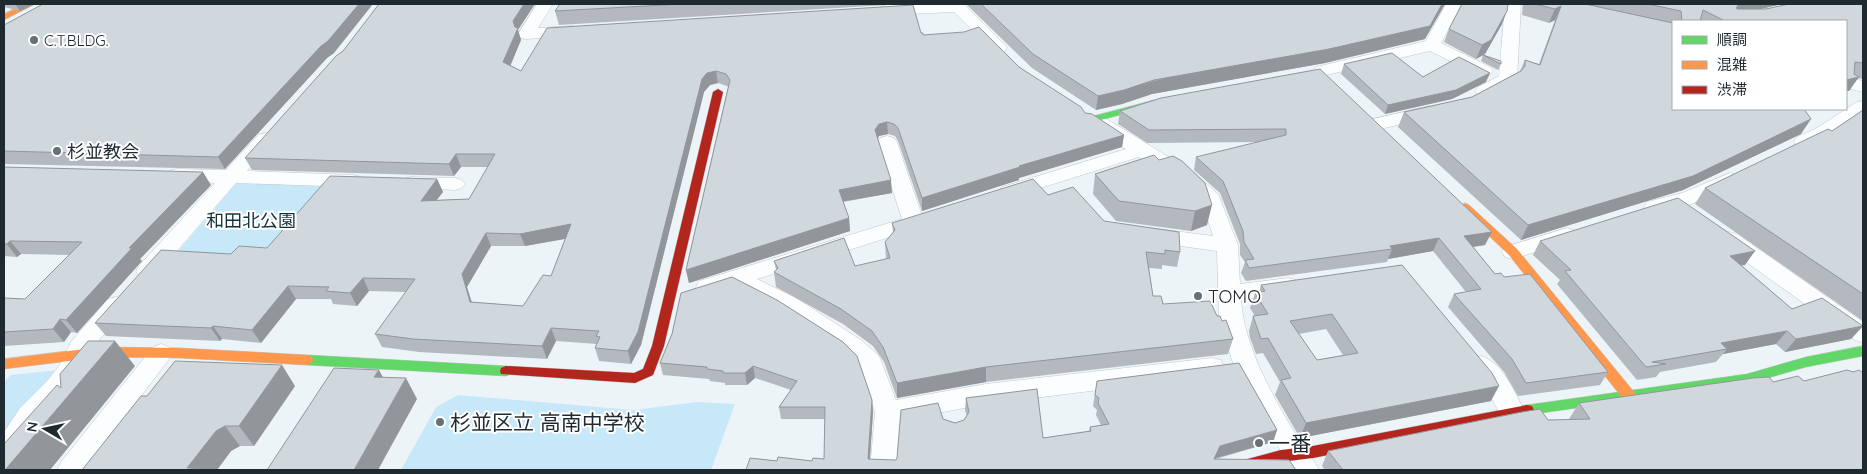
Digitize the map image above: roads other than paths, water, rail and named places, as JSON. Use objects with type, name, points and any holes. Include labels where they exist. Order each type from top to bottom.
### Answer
[{"type":"street","points":[[545,4],[526,34],[585,30]]},
{"type":"street","points":[[1432,45],[1454,4]]},
{"type":"street","points":[[1468,100],[1508,79],[1513,4]]},
{"type":"street","points":[[871,11],[956,5],[1012,60]]},
{"type":"street","points":[[4,17],[35,7]]},
{"type":"street","points":[[4,29],[35,7]]},
{"type":"street","points":[[1317,72],[1432,45],[1502,81]]},
{"type":"street","points":[[1317,72],[1334,84]]},
{"type":"street","points":[[1847,82],[1863,87]]},
{"type":"street","points":[[4,364],[101,352],[161,353],[636,378],[648,372],[658,346],[718,92]]},
{"type":"street","points":[[1086,114],[1162,102]]},
{"type":"street","points":[[1790,148],[1824,132],[1863,106]]},
{"type":"street","points":[[1375,123],[1450,107]]},
{"type":"street","points":[[1086,114],[1141,150],[1186,176],[1211,199],[1227,245],[1231,320],[1245,363],[1300,462]]},
{"type":"street","points":[[4,453],[29,415],[60,382],[79,348],[276,127]]},
{"type":"street","points":[[887,142],[914,222]]},
{"type":"street","points":[[987,199],[1068,182],[1141,150]]},
{"type":"street","points":[[1632,214],[1689,198],[1751,169]]},
{"type":"street","points":[[162,175],[372,181]]},
{"type":"street","points":[[397,182],[455,184]]},
{"type":"street","points":[[1454,198],[1513,252],[1629,396]]},
{"type":"street","points":[[1673,201],[1863,334]]},
{"type":"street","points":[[670,299],[940,214]]},
{"type":"street","points":[[1513,252],[1587,228]]},
{"type":"street","points":[[1129,232],[1227,245]]},
{"type":"street","points":[[735,278],[788,304],[853,346],[870,362],[888,412],[883,470]]},
{"type":"street","points":[[1229,294],[1306,283]]},
{"type":"street","points":[[1469,351],[1494,380],[1512,412]]},
{"type":"street","points":[[1229,470],[1300,462],[1313,452],[1512,412],[1747,379],[1806,362],[1863,351]]},
{"type":"street","points":[[70,470],[161,353]]},
{"type":"street","points":[[888,412],[951,412],[1004,392],[1245,363]]},
{"type":"place","name":"C.T.BLDG.","points":[[34,40]]},
{"type":"place","name":"杉並教会","points":[[57,151]]},
{"type":"place","name":"TOMO","points":[[1198,296]]},
{"type":"place","name":"杉並区立 高南中学校","points":[[440,422]]},
{"type":"place","name":"一番","points":[[1259,443]]},
{"type":"park label","name":"和田北公園","points":[[251,220]]}]
